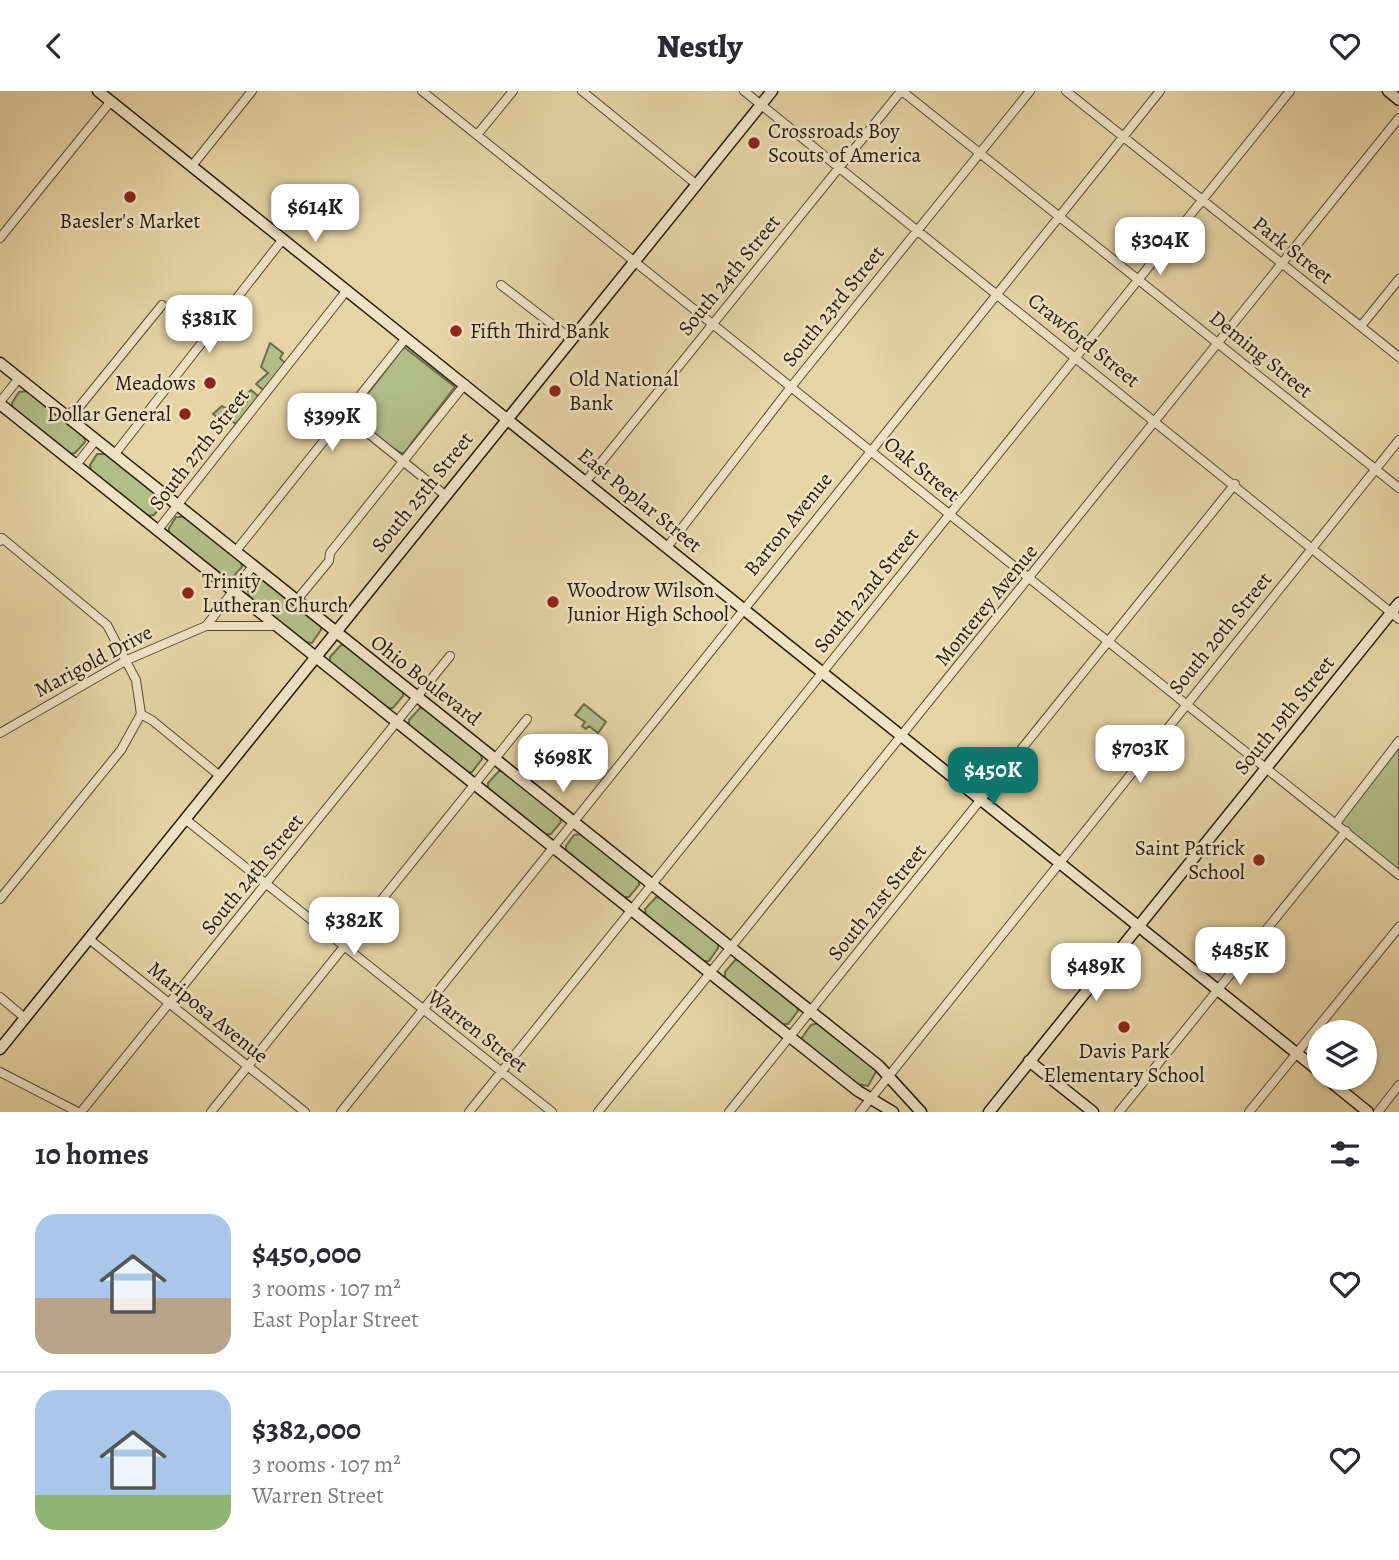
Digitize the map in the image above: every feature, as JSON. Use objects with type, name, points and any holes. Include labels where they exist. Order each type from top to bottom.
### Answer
[{"type":"street","name":"East Poplar Street","points":[[99,91],[1307,1062]]},
{"type":"street","points":[[191,167],[252,91]]},
{"type":"street","name":"Oak Street","points":[[422,91],[1399,875]]},
{"type":"street","points":[[477,135],[513,91]]},
{"type":"street","points":[[582,91],[696,184]]},
{"type":"street","name":"Crawford Street","points":[[744,91],[1156,420],[1395,616]]},
{"type":"street","name":"South 25th Street","points":[[0,1049],[633,260],[772,91]]},
{"type":"street","name":"Deming Street","points":[[902,91],[1061,215],[1399,488]]},
{"type":"street","name":"South 24th Street","points":[[586,481],[902,91]]},
{"type":"street","name":"South 23rd Street","points":[[668,546],[791,387],[1030,91]]},
{"type":"street","name":"Park Street","points":[[1066,91],[1399,358]]},
{"type":"street","name":"Barton Avenue","points":[[341,1112],[1160,91]]},
{"type":"street","name":"South 22nd Street","points":[[469,1112],[1290,91]]},
{"type":"street","points":[[1388,91],[1399,100]]},
{"type":"street","points":[[0,238],[111,101]]},
{"type":"street","name":"Monterey Avenue","points":[[598,1112],[1399,118]]},
{"type":"street","points":[[114,454],[283,239]]},
{"type":"street","points":[[1361,327],[1399,279]]},
{"type":"street","points":[[501,285],[571,339]]},
{"type":"street","name":"South 27th Street","points":[[158,531],[347,290]]},
{"type":"street","points":[[66,416],[80,406],[162,305]]},
{"type":"street","points":[[235,552],[406,338]]},
{"type":"street","name":"Ohio Boulevard","points":[[0,363],[811,1012],[889,1076],[921,1112]]},
{"type":"street","points":[[19,378],[0,403],[790,1037],[871,1100],[893,1112]]},
{"type":"street","points":[[296,601],[329,561],[330,553],[405,463],[465,384]]},
{"type":"street","points":[[344,414],[445,495]]},
{"type":"street","points":[[76,465],[96,440]]},
{"type":"street","name":"South 20th Street","points":[[860,1112],[1399,440]]},
{"type":"street","name":"South 21st Street","points":[[729,1112],[1235,484]]},
{"type":"street","points":[[0,899],[121,750],[141,715],[136,680],[107,625],[93,610],[1,540]]},
{"type":"street","name":"Marigold Drive","points":[[205,626],[253,566]]},
{"type":"street","name":"South 19th Street","points":[[989,1112],[1266,768],[1395,616],[1399,603]]},
{"type":"street","name":"Marigold Drive","points":[[0,733],[127,660],[205,626],[275,625]]},
{"type":"street","name":"South 24th Street","points":[[79,1112],[450,656]]},
{"type":"street","points":[[141,715],[153,721],[220,776]]},
{"type":"street","points":[[211,1112],[527,719]]},
{"type":"street","points":[[1336,823],[1399,741]]},
{"type":"street","name":"Warren Street","points":[[186,819],[552,1112]]},
{"type":"street","points":[[1119,1112],[1346,831]]},
{"type":"street","points":[[1249,1112],[1399,927]]},
{"type":"street","name":"Mariposa Avenue","points":[[89,939],[305,1112]]},
{"type":"street","points":[[0,997],[25,1018]]},
{"type":"street","points":[[1029,1061],[1093,1112]]},
{"type":"street","points":[[0,1072],[79,1112]]},
{"type":"street","points":[[1378,1112],[1399,1085]]},
{"type":"street","points":[[1341,1090],[1368,1112]]},
{"type":"green space","points":[[270,343],[283,353],[280,358],[285,363],[263,390],[256,384],[268,373],[261,367]]},
{"type":"green space","points":[[404,347],[455,387],[403,454],[386,444],[352,414]]},
{"type":"green space","points":[[251,390],[259,397],[236,424],[231,420],[227,425],[213,414],[222,406],[225,408],[235,402],[242,407],[251,396],[248,393]]},
{"type":"green space","points":[[28,391],[84,437],[85,442],[75,453],[70,454],[12,409],[12,403],[19,392]]},
{"type":"green space","points":[[97,454],[106,454],[163,499],[163,504],[154,515],[148,516],[91,471],[90,465]]},
{"type":"green space","points":[[176,517],[185,517],[241,562],[242,567],[232,578],[227,579],[169,534],[169,528]]},
{"type":"green space","points":[[264,579],[321,624],[321,630],[312,643],[306,642],[249,597],[248,591],[256,580]]},
{"type":"green space","points":[[341,645],[346,645],[403,691],[403,696],[393,708],[388,708],[330,663],[330,657]]},
{"type":"green space","points":[[584,704],[606,722],[598,733],[589,726],[586,729],[582,726],[585,722],[575,715]]},
{"type":"green space","points":[[420,708],[425,709],[481,754],[482,759],[472,772],[466,772],[409,727],[409,720]]},
{"type":"green space","points":[[1399,741],[1399,875],[1336,823]]},
{"type":"green space","points":[[499,771],[504,771],[560,817],[561,822],[551,834],[545,834],[488,789],[488,783]]},
{"type":"green space","points":[[582,834],[639,880],[639,885],[629,897],[624,897],[566,852],[566,846],[574,835]]},
{"type":"green space","points":[[656,897],[661,898],[718,943],[718,948],[709,961],[703,961],[646,915],[645,909]]},
{"type":"green space","points":[[735,960],[741,961],[797,1006],[798,1011],[788,1024],[782,1024],[725,979],[725,972]]},
{"type":"green space","points":[[819,1023],[877,1070],[868,1086],[856,1084],[801,1039],[811,1025]]},
{"type":"place","name":"Crossroads Boy Scouts of America","points":[[754,143]]},
{"type":"place","name":"Baesler's Market","points":[[130,197]]},
{"type":"place","name":"Fifth Third Bank","points":[[456,331]]},
{"type":"place","name":"Meadows","points":[[210,383]]},
{"type":"place","name":"Old National Bank","points":[[555,391]]},
{"type":"place","name":"Dollar General","points":[[185,414]]},
{"type":"place","name":"Trinity Lutheran Church","points":[[188,593]]},
{"type":"place","name":"Woodrow Wilson Junior High School","points":[[553,602]]},
{"type":"place","name":"Saint Patrick School","points":[[1259,860]]},
{"type":"place","name":"Davis Park Elementary School","points":[[1124,1027]]}]
